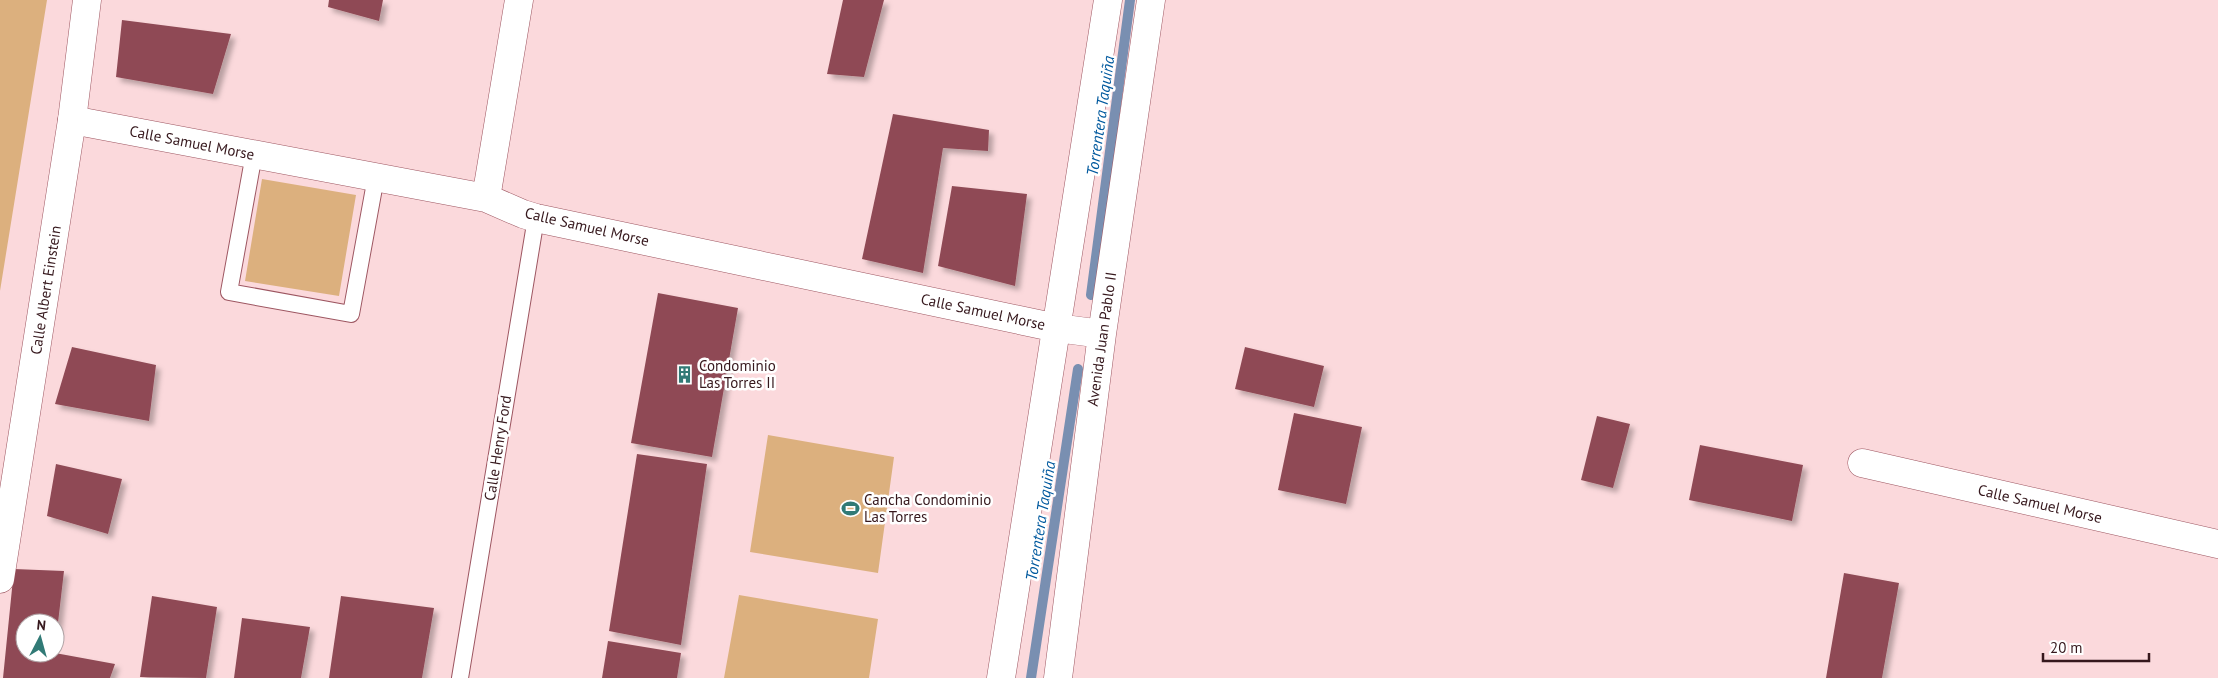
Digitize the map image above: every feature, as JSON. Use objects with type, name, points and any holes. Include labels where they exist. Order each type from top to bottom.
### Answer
[{"type":"street","name":"Calle Albert Einstein","points":[[0,579],[72,120],[87,0]]},
{"type":"street","points":[[486,198],[519,0]]},
{"type":"street","points":[[1001,678],[1108,0]]},
{"type":"street","name":"Avenida Juan Pablo II","points":[[1058,678],[1102,334],[1151,0]]},
{"type":"street","name":"Calle Samuel Morse","points":[[72,120],[486,198],[536,218],[1057,328],[1102,334]]},
{"type":"street","name":"Calle Samuel Morse","points":[[1862,464],[2218,544]]},
{"type":"lane","points":[[254,154],[229,292],[351,314],[376,177]]},
{"type":"lane","name":"Calle Henry Ford","points":[[460,678],[536,218]]},
{"type":"shaded area","points":[[0,0],[47,0],[0,291]]},
{"type":"shaded area","points":[[262,179],[356,195],[339,296],[245,281]]},
{"type":"shaded area","points":[[768,435],[894,457],[878,573],[750,552]]},
{"type":"shaded area","points":[[739,595],[878,619],[869,678],[724,678]]},
{"type":"building","points":[[329,0],[383,0],[379,21],[328,7]]},
{"type":"building","points":[[843,0],[884,0],[864,77],[827,74]]},
{"type":"building","points":[[122,20],[231,34],[213,94],[116,77]]},
{"type":"building","points":[[893,114],[989,130],[988,151],[943,148],[923,273],[862,259]]},
{"type":"building","points":[[952,186],[1027,194],[1015,286],[938,266]]},
{"type":"building","name":"Condominio Las Torres II","points":[[658,293],[738,308],[712,457],[631,443]]},
{"type":"building","points":[[72,347],[156,365],[149,421],[55,404]]},
{"type":"building","points":[[1245,347],[1324,366],[1314,407],[1235,389]]},
{"type":"building","points":[[1294,413],[1362,427],[1346,504],[1278,490]]},
{"type":"building","points":[[1597,416],[1630,424],[1613,488],[1581,480]]},
{"type":"building","points":[[1700,445],[1803,465],[1792,521],[1689,500]]},
{"type":"building","points":[[637,454],[707,464],[681,645],[609,631]]},
{"type":"building","points":[[56,464],[122,479],[108,534],[47,516]]},
{"type":"building","points":[[14,569],[64,571],[59,613],[15,613],[15,663],[65,663],[65,655],[115,664],[110,678],[3,678]]},
{"type":"building","points":[[1844,573],[1899,583],[1882,678],[1826,678]]},
{"type":"building","points":[[152,596],[217,607],[206,678],[140,677]]},
{"type":"building","points":[[341,596],[434,608],[422,678],[329,678]]},
{"type":"building","points":[[242,618],[310,627],[301,678],[234,678]]},
{"type":"building","points":[[608,641],[681,653],[677,678],[602,678]]},
{"type":"waterway","name":"Torrentera Taquiña","points":[[1091,295],[1130,0]]},
{"type":"waterway","name":"Torrentera Taquiña","points":[[1031,678],[1078,369]]},
{"type":"place","name":"Condominio Las Torres II","points":[[685,375]]},
{"type":"place","name":"Cancha Condominio Las Torres","points":[[850,509]]}]
